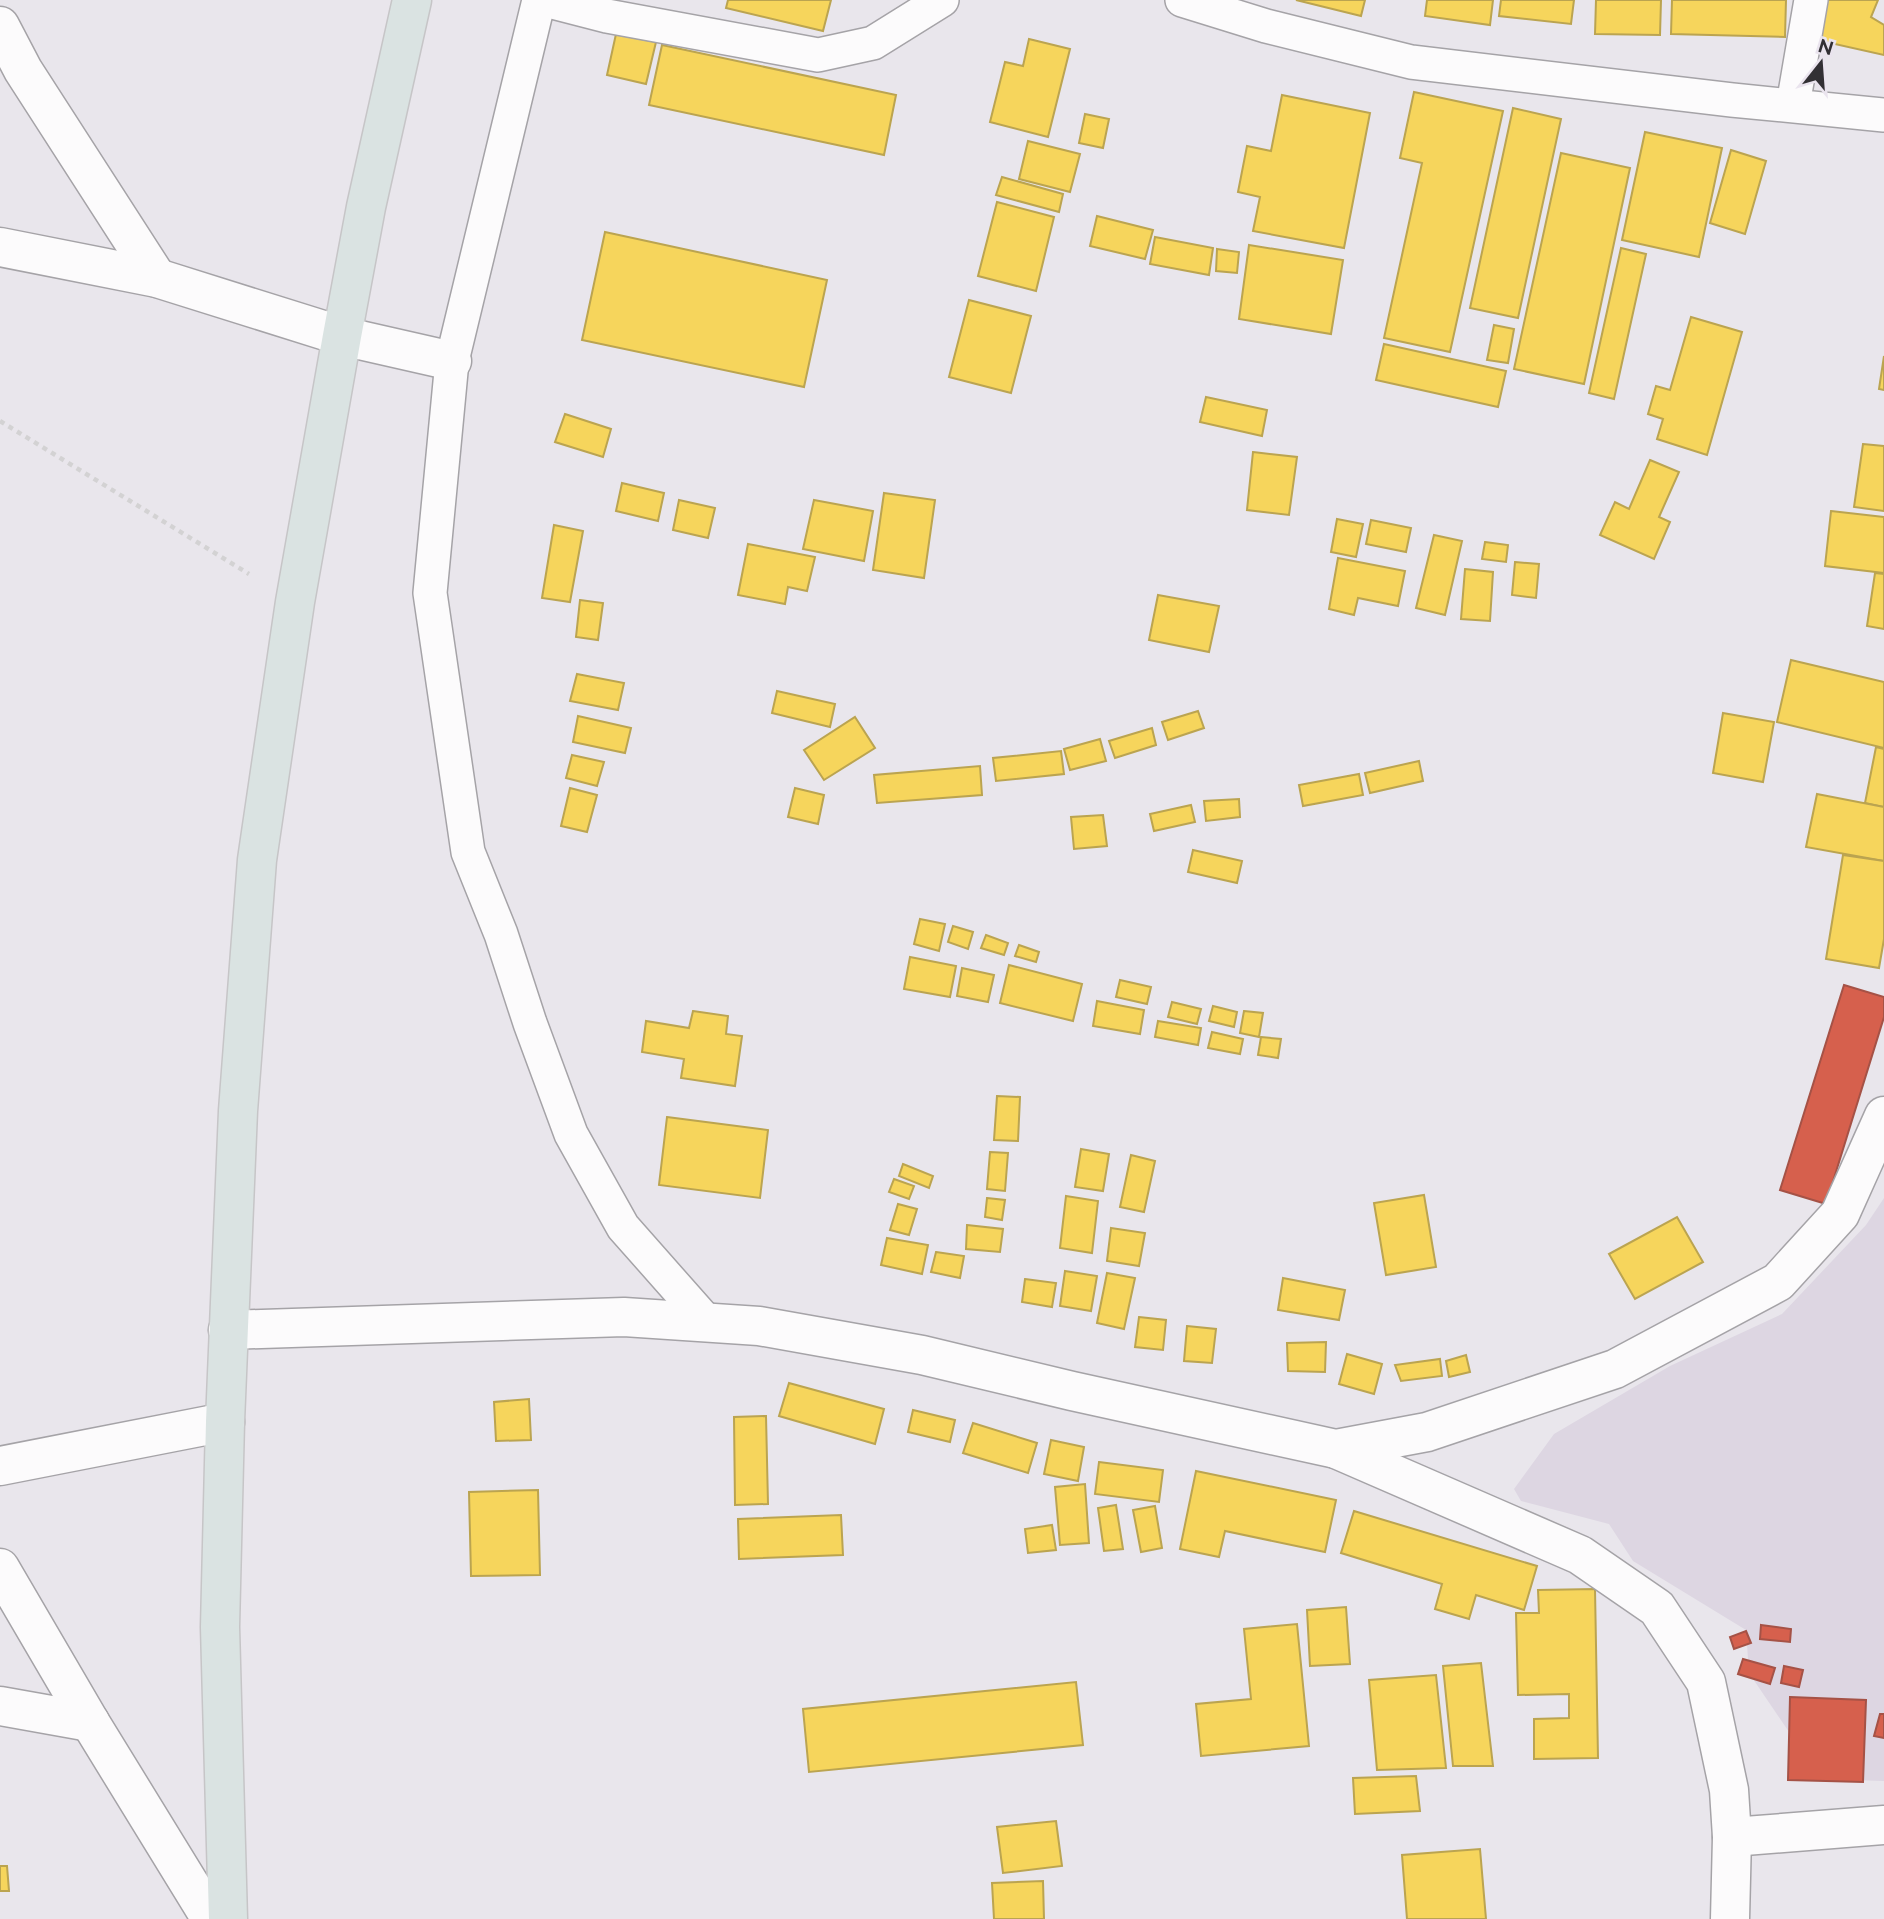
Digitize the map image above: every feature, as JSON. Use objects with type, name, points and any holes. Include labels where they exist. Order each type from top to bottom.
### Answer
[{"type":"main road","points":[[228,1919],[220,1627],[225,1422],[237,1111],[257,860],[295,602],[342,336],[366,207],[412,0]]},
{"type":"street","points":[[0,26],[23,69],[157,278]]},
{"type":"street","points":[[0,247],[157,278],[342,336],[452,361]]},
{"type":"street","points":[[1336,1449],[1427,1432],[1615,1369],[1778,1282],[1840,1214],[1884,1116]]},
{"type":"street","points":[[228,1330],[624,1317],[758,1326],[922,1355],[1336,1449],[1580,1555],[1657,1608],[1706,1682],[1729,1790],[1730,1919]]},
{"type":"street","points":[[0,1466],[225,1422]]},
{"type":"street","points":[[0,1568],[90,1722],[211,1919]]},
{"type":"street","points":[[0,1706],[90,1722]]},
{"type":"street","points":[[1731,1837],[1884,1825]]},
{"type":"lane","points":[[539,0],[452,361],[430,593],[468,852],[501,934],[530,1023],[572,1134],[623,1227],[707,1322]]},
{"type":"lane","points":[[545,0],[607,16],[818,55],[873,43],[942,0]]},
{"type":"lane","points":[[1182,0],[1266,26],[1411,62],[1884,115]]},
{"type":"lane","points":[[1793,105],[1811,0]]},
{"type":"path","points":[[0,421],[295,602]]},
{"type":"shaded area","points":[[1884,1198],[1884,1781],[1821,1779],[1749,1673],[1746,1630],[1633,1561],[1609,1524],[1521,1501],[1514,1489],[1554,1434],[1670,1366],[1782,1314],[1866,1225]]},
{"type":"building: Homes","points":[[728,0],[831,0],[823,31],[726,8]]},
{"type":"building: Homes","points":[[1296,0],[1365,0],[1361,16]]},
{"type":"building: Homes","points":[[1427,0],[1493,0],[1490,25],[1425,16]]},
{"type":"building: Homes","points":[[1501,0],[1574,0],[1571,24],[1499,16]]},
{"type":"building: Homes","points":[[1596,0],[1661,0],[1660,35],[1595,34]]},
{"type":"building: Homes","points":[[1672,0],[1786,0],[1785,37],[1671,34]]},
{"type":"building: Homes","points":[[1826,0],[1878,0],[1871,17],[1884,25],[1884,55],[1817,40]]},
{"type":"building: Homes","points":[[616,34],[656,42],[646,84],[607,75]]},
{"type":"building: Homes","points":[[1029,39],[1070,49],[1048,137],[990,122],[1005,62],[1023,66]]},
{"type":"building: Homes","points":[[662,45],[896,95],[884,155],[649,105]]},
{"type":"building: Homes","points":[[1414,92],[1503,111],[1450,352],[1384,338],[1422,163],[1400,158]]},
{"type":"building: Homes","points":[[1282,95],[1370,113],[1344,248],[1253,231],[1260,197],[1238,192],[1247,146],[1271,151]]},
{"type":"building: Homes","points":[[1513,108],[1561,119],[1518,318],[1470,308]]},
{"type":"building: Homes","points":[[1085,114],[1109,119],[1103,148],[1079,143]]},
{"type":"building: Homes","points":[[1645,132],[1722,148],[1699,257],[1622,240]]},
{"type":"building: Homes","points":[[1028,141],[1080,154],[1070,192],[1019,179]]},
{"type":"building: Homes","points":[[1731,150],[1766,161],[1745,234],[1710,223]]},
{"type":"building: Homes","points":[[1561,153],[1630,168],[1584,384],[1514,369]]},
{"type":"building: Homes","points":[[1002,177],[1063,194],[1059,212],[996,195]]},
{"type":"building: Homes","points":[[997,202],[1054,217],[1036,291],[978,276]]},
{"type":"building: Homes","points":[[1097,216],[1153,230],[1145,259],[1090,246]]},
{"type":"building: Homes","points":[[605,232],[827,280],[804,387],[582,340]]},
{"type":"building: Homes","points":[[1155,237],[1213,248],[1209,275],[1150,264]]},
{"type":"building: Homes","points":[[1249,245],[1343,260],[1331,334],[1239,319]]},
{"type":"building: Homes","points":[[1621,248],[1646,254],[1614,399],[1589,393]]},
{"type":"building: Homes","points":[[1217,249],[1239,252],[1237,273],[1216,271]]},
{"type":"building: Homes","points":[[969,300],[1031,316],[1011,393],[949,377]]},
{"type":"building: Homes","points":[[1691,317],[1742,332],[1707,455],[1657,439],[1663,419],[1648,414],[1656,386],[1670,390]]},
{"type":"building: Homes","points":[[1494,325],[1514,329],[1508,363],[1487,360]]},
{"type":"building: Homes","points":[[1384,344],[1506,371],[1498,407],[1376,380]]},
{"type":"building: Homes","points":[[1884,356],[1884,390],[1879,389]]},
{"type":"building: Homes","points":[[1206,397],[1267,410],[1262,436],[1200,422]]},
{"type":"building: Homes","points":[[565,414],[611,429],[603,457],[555,442]]},
{"type":"building: Homes","points":[[1863,444],[1884,446],[1884,511],[1854,507]]},
{"type":"building: Homes","points":[[1253,452],[1297,457],[1289,515],[1247,510]]},
{"type":"building: Homes","points":[[1650,460],[1679,472],[1659,517],[1670,522],[1654,559],[1600,535],[1615,502],[1629,509]]},
{"type":"building: Homes","points":[[622,483],[664,493],[658,521],[616,511]]},
{"type":"building: Homes","points":[[884,493],[935,500],[924,578],[873,570]]},
{"type":"building: Homes","points":[[679,500],[715,508],[708,538],[673,530]]},
{"type":"building: Homes","points":[[814,500],[873,511],[864,561],[803,549]]},
{"type":"building: Homes","points":[[1831,511],[1884,517],[1884,573],[1825,566]]},
{"type":"building: Homes","points":[[1337,519],[1363,524],[1356,557],[1331,552]]},
{"type":"building: Homes","points":[[1371,520],[1411,528],[1406,552],[1366,544]]},
{"type":"building: Homes","points":[[554,525],[583,531],[570,602],[542,598]]},
{"type":"building: Homes","points":[[1434,535],[1462,541],[1445,615],[1416,608]]},
{"type":"building: Homes","points":[[1485,542],[1508,545],[1506,562],[1482,559]]},
{"type":"building: Homes","points":[[748,544],[815,557],[807,591],[788,587],[785,604],[738,595]]},
{"type":"building: Homes","points":[[1338,558],[1405,571],[1398,606],[1358,598],[1354,615],[1329,609]]},
{"type":"building: Homes","points":[[1515,562],[1539,564],[1536,598],[1512,595]]},
{"type":"building: Homes","points":[[1465,569],[1493,572],[1490,621],[1461,619]]},
{"type":"building: Homes","points":[[1875,573],[1884,574],[1884,629],[1867,626]]},
{"type":"building: Homes","points":[[1158,595],[1219,606],[1209,652],[1149,640]]},
{"type":"building: Homes","points":[[580,600],[603,603],[598,640],[576,637]]},
{"type":"building: Homes","points":[[1791,660],[1884,682],[1884,748],[1777,722]]},
{"type":"building: Homes","points":[[577,674],[624,683],[618,710],[570,701]]},
{"type":"building: Homes","points":[[777,691],[835,704],[830,727],[772,713]]},
{"type":"building: Homes","points":[[1198,711],[1204,728],[1168,740],[1162,722]]},
{"type":"building: Homes","points":[[1723,713],[1774,722],[1763,782],[1713,773]]},
{"type":"building: Homes","points":[[578,716],[631,728],[625,753],[573,742]]},
{"type":"building: Homes","points":[[855,717],[875,748],[824,780],[804,750]]},
{"type":"building: Homes","points":[[1152,728],[1156,745],[1115,758],[1109,741]]},
{"type":"building: Homes","points":[[1100,739],[1106,761],[1070,770],[1064,749]]},
{"type":"building: Homes","points":[[1876,747],[1884,749],[1884,807],[1865,803]]},
{"type":"building: Homes","points":[[1061,751],[1064,774],[996,781],[993,758]]},
{"type":"building: Homes","points":[[572,755],[604,762],[597,786],[566,778]]},
{"type":"building: Homes","points":[[1419,761],[1423,781],[1370,793],[1365,773]]},
{"type":"building: Homes","points":[[980,766],[982,795],[877,803],[874,775]]},
{"type":"building: Homes","points":[[1359,774],[1363,795],[1303,806],[1299,785]]},
{"type":"building: Homes","points":[[570,788],[597,795],[587,832],[561,826]]},
{"type":"building: Homes","points":[[795,788],[824,795],[818,824],[788,817]]},
{"type":"building: Homes","points":[[1817,794],[1884,807],[1884,861],[1806,847]]},
{"type":"building: Homes","points":[[1239,799],[1240,817],[1206,821],[1204,801]]},
{"type":"building: Homes","points":[[1191,805],[1195,822],[1154,831],[1150,814]]},
{"type":"building: Homes","points":[[1103,815],[1107,846],[1074,849],[1071,817]]},
{"type":"building: Homes","points":[[1193,850],[1242,861],[1237,883],[1188,872]]},
{"type":"building: Homes","points":[[1843,855],[1884,861],[1884,939],[1879,968],[1826,959]]},
{"type":"building: Homes","points":[[920,919],[945,924],[939,951],[914,944]]},
{"type":"building: Homes","points":[[953,926],[973,932],[968,949],[948,942]]},
{"type":"building: Homes","points":[[986,935],[1008,943],[1004,955],[981,948]]},
{"type":"building: Homes","points":[[1019,945],[1039,952],[1036,962],[1015,956]]},
{"type":"building: Homes","points":[[910,957],[956,966],[950,997],[904,989]]},
{"type":"building: Homes","points":[[1009,965],[1082,984],[1073,1021],[1000,1003]]},
{"type":"building: Homes","points":[[962,968],[994,975],[988,1002],[957,996]]},
{"type":"building: Homes","points":[[1120,980],[1151,987],[1147,1004],[1116,997]]},
{"type":"building: Homes","points":[[1097,1001],[1144,1010],[1140,1034],[1093,1026]]},
{"type":"building: Homes","points":[[1172,1002],[1201,1009],[1197,1024],[1168,1017]]},
{"type":"building: Homes","points":[[1213,1006],[1237,1012],[1234,1027],[1209,1021]]},
{"type":"building: Homes","points":[[693,1011],[728,1016],[726,1034],[742,1036],[735,1086],[681,1078],[684,1059],[642,1052],[646,1021],[689,1028]]},
{"type":"building: Homes","points":[[1244,1011],[1263,1013],[1259,1037],[1240,1033]]},
{"type":"building: Homes","points":[[1158,1021],[1201,1028],[1198,1045],[1155,1037]]},
{"type":"building: Homes","points":[[1212,1032],[1243,1039],[1240,1054],[1208,1048]]},
{"type":"building: Homes","points":[[1261,1037],[1281,1039],[1278,1058],[1258,1055]]},
{"type":"building: Homes","points":[[997,1096],[1020,1097],[1018,1141],[994,1140]]},
{"type":"building: Homes","points":[[667,1117],[768,1130],[760,1198],[659,1185]]},
{"type":"building: Homes","points":[[1081,1149],[1109,1154],[1103,1191],[1075,1187]]},
{"type":"building: Homes","points":[[990,1152],[1008,1153],[1005,1191],[987,1189]]},
{"type":"building: Homes","points":[[1131,1155],[1155,1161],[1144,1212],[1120,1207]]},
{"type":"building: Homes","points":[[903,1164],[933,1176],[929,1188],[899,1176]]},
{"type":"building: Homes","points":[[894,1179],[914,1186],[909,1199],[889,1192]]},
{"type":"building: Homes","points":[[1424,1195],[1436,1267],[1386,1275],[1374,1203]]},
{"type":"building: Homes","points":[[1066,1196],[1098,1201],[1092,1253],[1060,1248]]},
{"type":"building: Homes","points":[[987,1198],[1005,1200],[1002,1220],[985,1217]]},
{"type":"building: Homes","points":[[898,1204],[917,1209],[909,1235],[890,1230]]},
{"type":"building: Homes","points":[[1677,1217],[1703,1262],[1635,1299],[1609,1254]]},
{"type":"building: Homes","points":[[967,1225],[1003,1229],[1000,1252],[966,1249]]},
{"type":"building: Homes","points":[[1111,1228],[1145,1233],[1139,1266],[1107,1261]]},
{"type":"building: Homes","points":[[887,1238],[928,1245],[922,1274],[881,1265]]},
{"type":"building: Homes","points":[[936,1252],[964,1256],[960,1278],[931,1272]]},
{"type":"building: Homes","points":[[1065,1271],[1097,1276],[1091,1311],[1060,1306]]},
{"type":"building: Homes","points":[[1107,1273],[1135,1278],[1124,1329],[1097,1323]]},
{"type":"building: Homes","points":[[1283,1278],[1345,1290],[1339,1320],[1278,1310]]},
{"type":"building: Homes","points":[[1025,1279],[1056,1283],[1052,1307],[1022,1302]]},
{"type":"building: Homes","points":[[1139,1317],[1166,1320],[1163,1350],[1135,1347]]},
{"type":"building: Homes","points":[[1187,1326],[1216,1329],[1212,1363],[1184,1361]]},
{"type":"building: Homes","points":[[1326,1342],[1325,1372],[1288,1371],[1287,1343]]},
{"type":"building: Homes","points":[[1347,1354],[1382,1364],[1374,1394],[1339,1384]]},
{"type":"building: Homes","points":[[1466,1355],[1470,1372],[1449,1377],[1446,1361]]},
{"type":"building: Homes","points":[[1440,1359],[1442,1376],[1401,1381],[1395,1365]]},
{"type":"building: Homes","points":[[789,1383],[884,1409],[875,1444],[779,1416]]},
{"type":"building: Homes","points":[[529,1399],[531,1440],[496,1441],[494,1402]]},
{"type":"building: Homes","points":[[913,1410],[955,1420],[950,1442],[908,1432]]},
{"type":"building: Homes","points":[[766,1416],[768,1504],[735,1505],[734,1417]]},
{"type":"building: Homes","points":[[973,1423],[1037,1443],[1028,1473],[963,1453]]},
{"type":"building: Homes","points":[[1051,1440],[1084,1447],[1078,1481],[1044,1474]]},
{"type":"building: Homes","points":[[1099,1462],[1163,1470],[1159,1502],[1095,1494]]},
{"type":"building: Homes","points":[[1196,1471],[1336,1500],[1325,1552],[1225,1531],[1219,1557],[1180,1549]]},
{"type":"building: Homes","points":[[1085,1484],[1089,1543],[1060,1545],[1055,1487]]},
{"type":"building: Homes","points":[[538,1490],[540,1575],[471,1576],[469,1492]]},
{"type":"building: Homes","points":[[1116,1505],[1123,1549],[1104,1551],[1098,1508]]},
{"type":"building: Homes","points":[[1155,1506],[1162,1548],[1141,1552],[1133,1510]]},
{"type":"building: Homes","points":[[1354,1511],[1537,1566],[1524,1610],[1476,1595],[1469,1619],[1435,1609],[1442,1584],[1341,1553]]},
{"type":"building: Homes","points":[[841,1515],[843,1555],[739,1559],[738,1519]]},
{"type":"building: Homes","points":[[1052,1525],[1056,1550],[1028,1553],[1025,1529]]},
{"type":"building: Homes","points":[[1595,1589],[1598,1758],[1534,1759],[1534,1719],[1569,1718],[1569,1694],[1518,1695],[1516,1613],[1539,1613],[1538,1590]]},
{"type":"building: Homes","points":[[1346,1607],[1350,1664],[1310,1666],[1307,1610]]},
{"type":"building: Homes","points":[[1297,1624],[1309,1746],[1201,1756],[1196,1704],[1251,1699],[1244,1629]]},
{"type":"building: Homes","points":[[1481,1663],[1493,1766],[1453,1766],[1443,1666]]},
{"type":"building: Homes","points":[[1436,1675],[1446,1768],[1377,1770],[1369,1680]]},
{"type":"building: Homes","points":[[1076,1682],[1083,1745],[809,1772],[803,1709]]},
{"type":"building: Homes","points":[[1416,1776],[1420,1811],[1355,1814],[1353,1778]]},
{"type":"building: Homes","points":[[1056,1821],[1062,1866],[1003,1873],[997,1827]]},
{"type":"building: Homes","points":[[1480,1849],[1486,1919],[1407,1919],[1402,1855]]},
{"type":"building: Homes","points":[[0,1866],[7,1866],[9,1891],[0,1891]]},
{"type":"building: Homes","points":[[1043,1881],[1044,1919],[994,1919],[992,1883]]},
{"type":"building: Shops","points":[[1844,985],[1884,997],[1884,1017],[1826,1204],[1780,1190]]},
{"type":"building: Shops","points":[[1761,1625],[1791,1629],[1790,1642],[1760,1639]]},
{"type":"building: Shops","points":[[1746,1631],[1751,1643],[1734,1649],[1730,1637]]},
{"type":"building: Shops","points":[[1743,1659],[1775,1668],[1770,1684],[1738,1674]]},
{"type":"building: Shops","points":[[1784,1666],[1803,1670],[1799,1687],[1781,1683]]},
{"type":"building: Shops","points":[[1790,1697],[1866,1700],[1863,1782],[1788,1780]]},
{"type":"building: Shops","points":[[1880,1714],[1884,1714],[1884,1738],[1874,1736]]}]
